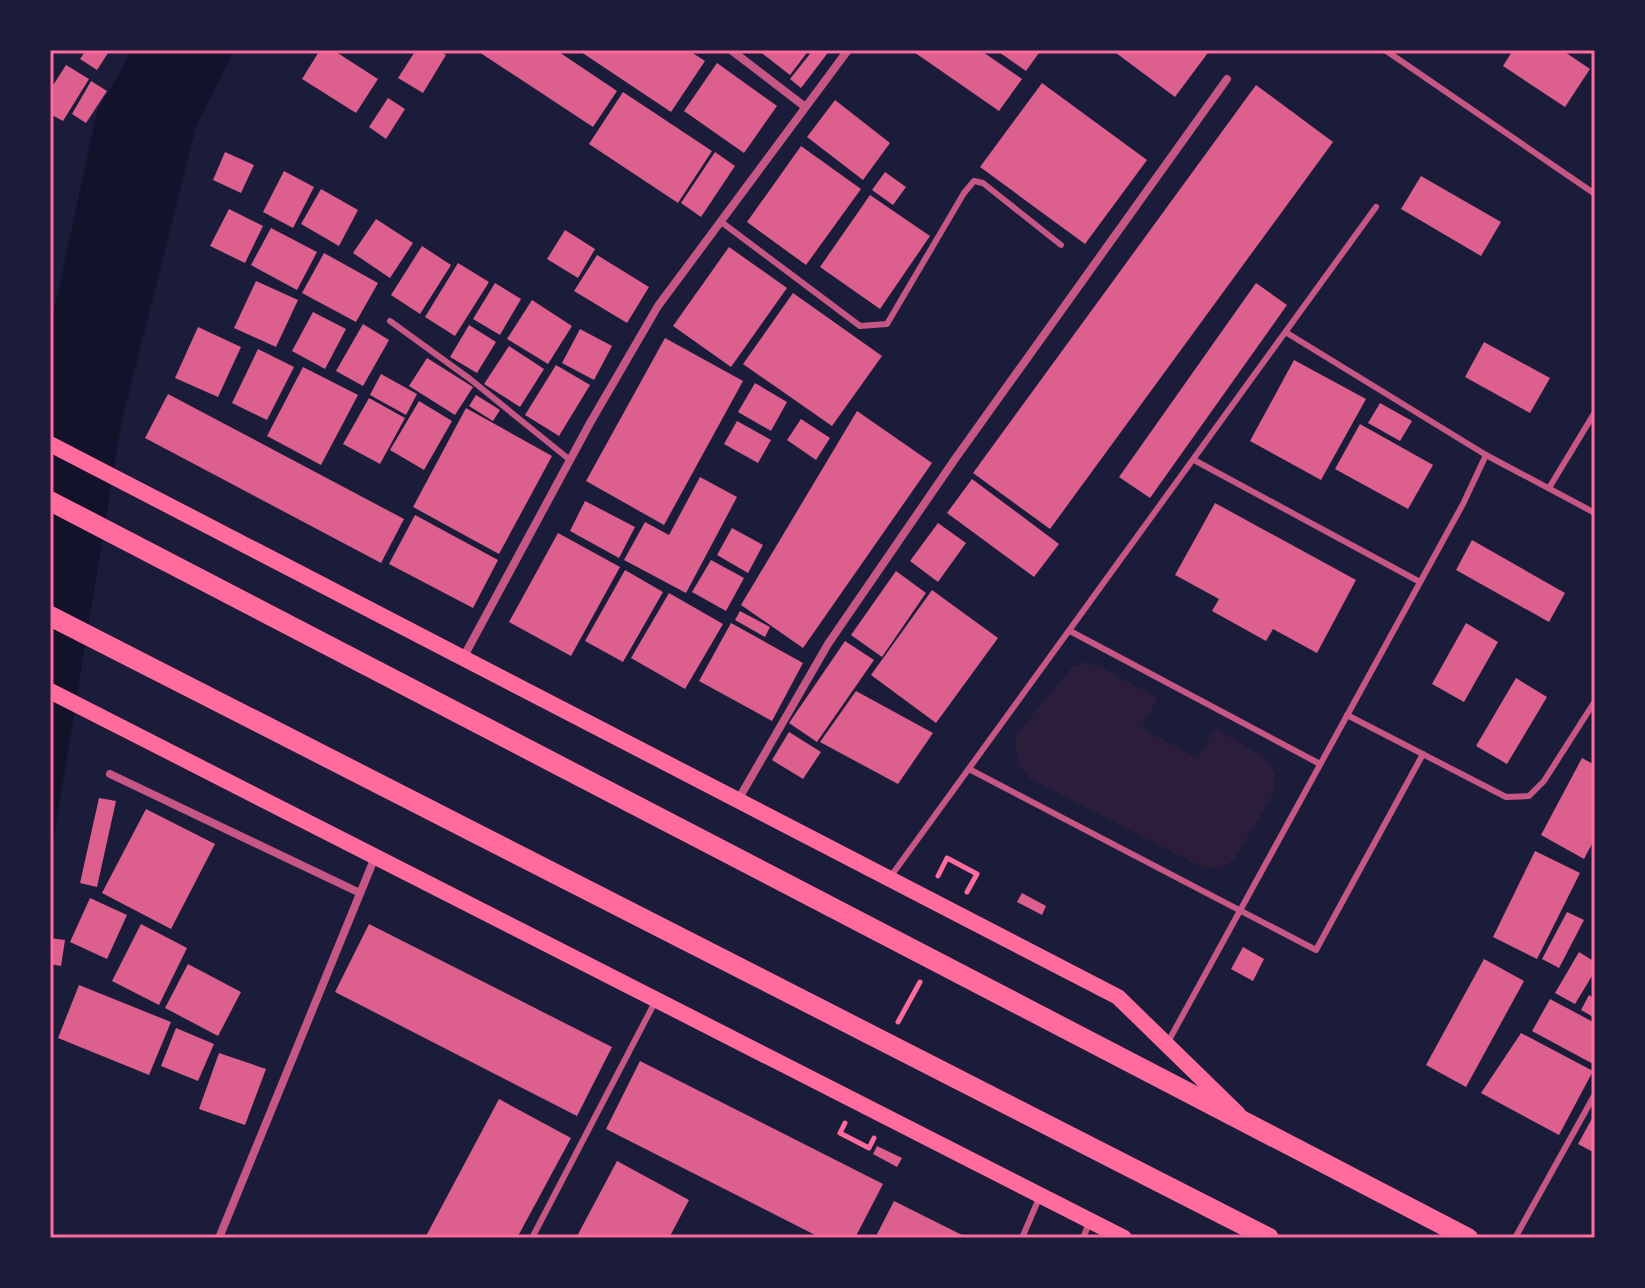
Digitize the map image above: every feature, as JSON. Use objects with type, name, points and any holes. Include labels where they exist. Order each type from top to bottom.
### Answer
[{"type":"main road","points":[[50,444],[1118,997],[1248,1124]]},
{"type":"main road","points":[[50,501],[1468,1238]]},
{"type":"main road","points":[[50,616],[1269,1238]]},
{"type":"main road","points":[[50,691],[1124,1238]]},
{"type":"street","points":[[731,50],[804,106]]},
{"type":"street","points":[[463,658],[658,306],[848,50]]},
{"type":"street","points":[[738,800],[828,644],[964,446],[1227,79]]},
{"type":"street","points":[[110,774],[360,893]]},
{"type":"street","points":[[219,1238],[375,857]]},
{"type":"lane","points":[[1385,50],[1595,194]]},
{"type":"lane","points":[[720,221],[860,326],[887,324],[974,181],[983,183],[1061,245]]},
{"type":"lane","points":[[889,879],[1376,207]]},
{"type":"lane","points":[[390,321],[470,379],[570,460]]},
{"type":"lane","points":[[1287,333],[1486,455],[1595,513]]},
{"type":"lane","points":[[1549,488],[1595,412]]},
{"type":"lane","points":[[1167,1045],[1463,504],[1486,455]]},
{"type":"lane","points":[[1194,460],[1420,582]]},
{"type":"lane","points":[[1070,631],[1320,764]]},
{"type":"lane","points":[[1347,715],[1506,797],[1529,796],[1544,781],[1595,701]]},
{"type":"lane","points":[[969,769],[1316,950],[1423,754]]},
{"type":"lane","points":[[532,1238],[656,1000]]},
{"type":"lane","points":[[1515,1238],[1595,1094]]},
{"type":"lane","points":[[1022,1238],[1040,1196]]},
{"type":"lane","points":[[1083,1238],[1090,1221]]},
{"type":"lane","points":[[773,1238],[780,1238]]},
{"type":"path","points":[[947,858],[977,874],[963,901]]},
{"type":"path","points":[[898,1024],[927,969]]},
{"type":"path","points":[[847,1119],[840,1133],[869,1148]]},
{"type":"shaded area","points":[[132,50],[234,50],[196,126],[121,425],[50,862],[50,329],[97,112]]},
{"type":"shaded area","points":[[1086,662],[1158,698],[1142,728],[1198,758],[1215,728],[1266,758],[1275,774],[1273,794],[1234,860],[1221,868],[1203,868],[1029,778],[1019,765],[1015,749],[1017,734],[1072,667]]},
{"type":"building","points":[[86,50],[110,50],[97,70],[80,59]]},
{"type":"building","points":[[320,50],[333,50],[378,79],[356,113],[302,79]]},
{"type":"building","points":[[416,50],[437,50],[446,55],[423,93],[398,78]]},
{"type":"building","points":[[476,50],[556,50],[617,91],[593,127]]},
{"type":"building","points":[[578,50],[688,50],[705,61],[671,112]]},
{"type":"building","points":[[758,50],[809,50],[790,75]]},
{"type":"building","points":[[813,50],[830,50],[801,88],[790,79]]},
{"type":"building","points":[[911,50],[980,50],[1022,79],[999,111]]},
{"type":"building","points":[[996,50],[1041,50],[1026,71]]},
{"type":"building","points":[[1112,50],[1210,50],[1175,97]]},
{"type":"building","points":[[1513,50],[1562,50],[1590,69],[1565,107],[1503,66]]},
{"type":"building","points":[[717,63],[777,106],[744,153],[684,111]]},
{"type":"building","points":[[66,65],[89,79],[63,121],[50,114],[50,90]]},
{"type":"building","points":[[91,81],[107,91],[86,123],[72,114]]},
{"type":"building","points":[[1042,83],[1147,160],[1085,244],[980,167]]},
{"type":"building","points":[[1256,85],[1333,142],[1050,529],[973,473]]},
{"type":"building","points":[[623,92],[712,151],[678,203],[589,144]]},
{"type":"building","points":[[388,98],[405,109],[386,139],[369,127]]},
{"type":"building","points":[[835,100],[890,143],[863,180],[807,137]]},
{"type":"building","points":[[801,146],[861,189],[806,265],[747,222]]},
{"type":"building","points":[[225,152],[254,165],[241,193],[213,180]]},
{"type":"building","points":[[715,152],[735,166],[701,217],[681,203]]},
{"type":"building","points":[[284,171],[314,187],[293,228],[263,212]]},
{"type":"building","points":[[885,172],[906,187],[893,205],[872,190]]},
{"type":"building","points":[[1421,176],[1501,222],[1481,256],[1401,209]]},
{"type":"building","points":[[321,189],[358,210],[339,246],[301,224]]},
{"type":"building","points":[[870,195],[930,236],[880,309],[820,267]]},
{"type":"building","points":[[229,209],[263,226],[245,263],[210,246]]},
{"type":"building","points":[[376,219],[413,243],[390,278],[353,253]]},
{"type":"building","points":[[271,228],[317,252],[297,290],[251,265]]},
{"type":"building","points":[[565,230],[595,249],[578,278],[547,259]]},
{"type":"building","points":[[422,246],[451,265],[420,314],[391,295]]},
{"type":"building","points":[[729,247],[787,288],[731,367],[673,326]]},
{"type":"building","points":[[324,253],[378,283],[356,322],[302,293]]},
{"type":"building","points":[[597,255],[649,287],[627,323],[574,291]]},
{"type":"building","points":[[458,263],[489,282],[455,336],[425,317]]},
{"type":"building","points":[[256,281],[298,300],[276,347],[234,328]]},
{"type":"building","points":[[495,283],[521,299],[500,335],[473,319]]},
{"type":"building","points":[[1256,283],[1287,305],[1150,498],[1119,477]]},
{"type":"building","points":[[793,293],[882,356],[832,426],[743,364]]},
{"type":"building","points":[[532,300],[572,326],[548,364],[507,339]]},
{"type":"building","points":[[313,312],[346,329],[325,369],[292,351]]},
{"type":"building","points":[[363,324],[389,340],[363,386],[336,371]]},
{"type":"building","points":[[469,325],[496,342],[477,373],[450,357]]},
{"type":"building","points":[[198,327],[241,347],[218,397],[175,378]]},
{"type":"building","points":[[580,329],[612,346],[594,380],[562,363]]},
{"type":"building","points":[[665,338],[743,381],[664,525],[586,481]]},
{"type":"building","points":[[1484,342],[1550,378],[1530,413],[1465,377]]},
{"type":"building","points":[[509,346],[544,369],[520,407],[484,384]]},
{"type":"building","points":[[258,349],[294,367],[267,420],[232,403]]},
{"type":"building","points":[[427,358],[473,387],[455,415],[409,386]]},
{"type":"building","points":[[1294,360],[1366,399],[1321,480],[1250,441]]},
{"type":"building","points":[[556,365],[590,385],[559,436],[525,415]]},
{"type":"building","points":[[303,367],[358,395],[321,465],[267,436]]},
{"type":"building","points":[[381,374],[417,394],[406,415],[370,395]]},
{"type":"building","points":[[755,383],[787,402],[771,431],[738,412]]},
{"type":"building","points":[[168,394],[404,519],[381,563],[145,438]]},
{"type":"building","points":[[476,395],[500,410],[493,421],[469,406]]},
{"type":"building","points":[[369,398],[405,418],[380,464],[343,444]]},
{"type":"building","points":[[419,401],[452,421],[424,470],[390,450]]},
{"type":"building","points":[[1380,403],[1412,421],[1400,441],[1368,423]]},
{"type":"building","points":[[466,408],[552,456],[499,554],[413,507]]},
{"type":"building","points":[[857,411],[932,463],[803,648],[741,605]]},
{"type":"building","points":[[801,419],[830,438],[816,460],[787,440]]},
{"type":"building","points":[[737,421],[771,440],[758,463],[724,444]]},
{"type":"building","points":[[1360,424],[1433,465],[1408,509],[1335,469]]},
{"type":"building","points":[[700,477],[737,497],[686,593],[624,560],[645,522],[669,535]]},
{"type":"building","points":[[972,479],[1059,544],[1034,577],[947,513]]},
{"type":"building","points":[[585,501],[635,527],[619,558],[570,531]]},
{"type":"building","points":[[1215,503],[1356,580],[1317,653],[1273,629],[1266,641],[1212,611],[1219,599],[1175,575]]},
{"type":"building","points":[[415,515],[498,560],[473,608],[389,564]]},
{"type":"building","points":[[938,523],[966,543],[938,582],[910,561]]},
{"type":"building","points":[[732,528],[763,545],[748,573],[717,555]]},
{"type":"building","points":[[558,533],[620,567],[571,656],[509,622]]},
{"type":"building","points":[[1472,540],[1565,593],[1549,622],[1456,570]]},
{"type":"building","points":[[711,560],[744,578],[726,611],[692,592]]},
{"type":"building","points":[[625,570],[663,592],[623,662],[585,641]]},
{"type":"building","points":[[896,571],[926,593],[882,657],[851,635]]},
{"type":"building","points":[[932,590],[998,638],[936,723],[871,675]]},
{"type":"building","points":[[669,593],[723,624],[685,689],[631,658]]},
{"type":"building","points":[[740,611],[770,627],[765,637],[735,620]]},
{"type":"building","points":[[731,623],[803,663],[772,721],[699,681]]},
{"type":"building","points":[[1466,623],[1498,642],[1464,702],[1432,684]]},
{"type":"building","points":[[845,641],[874,660],[817,742],[789,723]]},
{"type":"building","points":[[1516,678],[1547,697],[1507,764],[1476,746]]},
{"type":"building","points":[[856,691],[933,733],[898,784],[820,742]]},
{"type":"building","points":[[789,732],[821,752],[803,779],[772,760]]},
{"type":"building","points":[[1582,758],[1595,765],[1595,838],[1584,859],[1541,835]]},
{"type":"building","points":[[99,798],[116,801],[97,887],[80,883]]},
{"type":"building","points":[[146,809],[215,844],[171,929],[102,893]]},
{"type":"building","points":[[1535,851],[1580,873],[1537,959],[1493,937]]},
{"type":"building","points":[[1022,893],[1046,906],[1042,915],[1017,902]]},
{"type":"building","points":[[90,898],[127,915],[107,959],[70,942]]},
{"type":"building","points":[[1567,912],[1584,920],[1559,968],[1542,959]]},
{"type":"building","points":[[141,924],[187,948],[159,1005],[112,981]]},
{"type":"building","points":[[369,924],[612,1047],[577,1116],[335,992]]},
{"type":"building","points":[[50,938],[65,940],[61,966],[50,964]]},
{"type":"building","points":[[1243,947],[1264,959],[1253,981],[1231,969]]},
{"type":"building","points":[[1579,952],[1595,962],[1595,971],[1575,1004],[1555,993]]},
{"type":"building","points":[[1484,959],[1524,981],[1466,1087],[1426,1065]]},
{"type":"building","points":[[188,964],[241,992],[218,1036],[165,1008]]},
{"type":"building","points":[[79,985],[171,1022],[149,1075],[58,1038]]},
{"type":"building","points":[[1589,995],[1595,999],[1595,1018],[1581,1010]]},
{"type":"building","points":[[1550,999],[1595,1023],[1595,1065],[1532,1031]]},
{"type":"building","points":[[176,1028],[214,1044],[198,1081],[161,1066]]},
{"type":"building","points":[[1521,1033],[1593,1071],[1559,1135],[1481,1093]]},
{"type":"building","points":[[219,1053],[266,1069],[245,1125],[199,1109]]},
{"type":"building","points":[[640,1061],[883,1184],[855,1238],[821,1238],[606,1129]]},
{"type":"building","points":[[499,1099],[571,1138],[517,1238],[426,1236]]},
{"type":"building","points":[[1595,1113],[1595,1153],[1578,1144]]},
{"type":"building","points":[[877,1146],[902,1158],[897,1167],[873,1154]]},
{"type":"building","points":[[617,1161],[689,1200],[669,1238],[576,1238]]},
{"type":"building","points":[[894,1201],[968,1238],[875,1238]]}]
